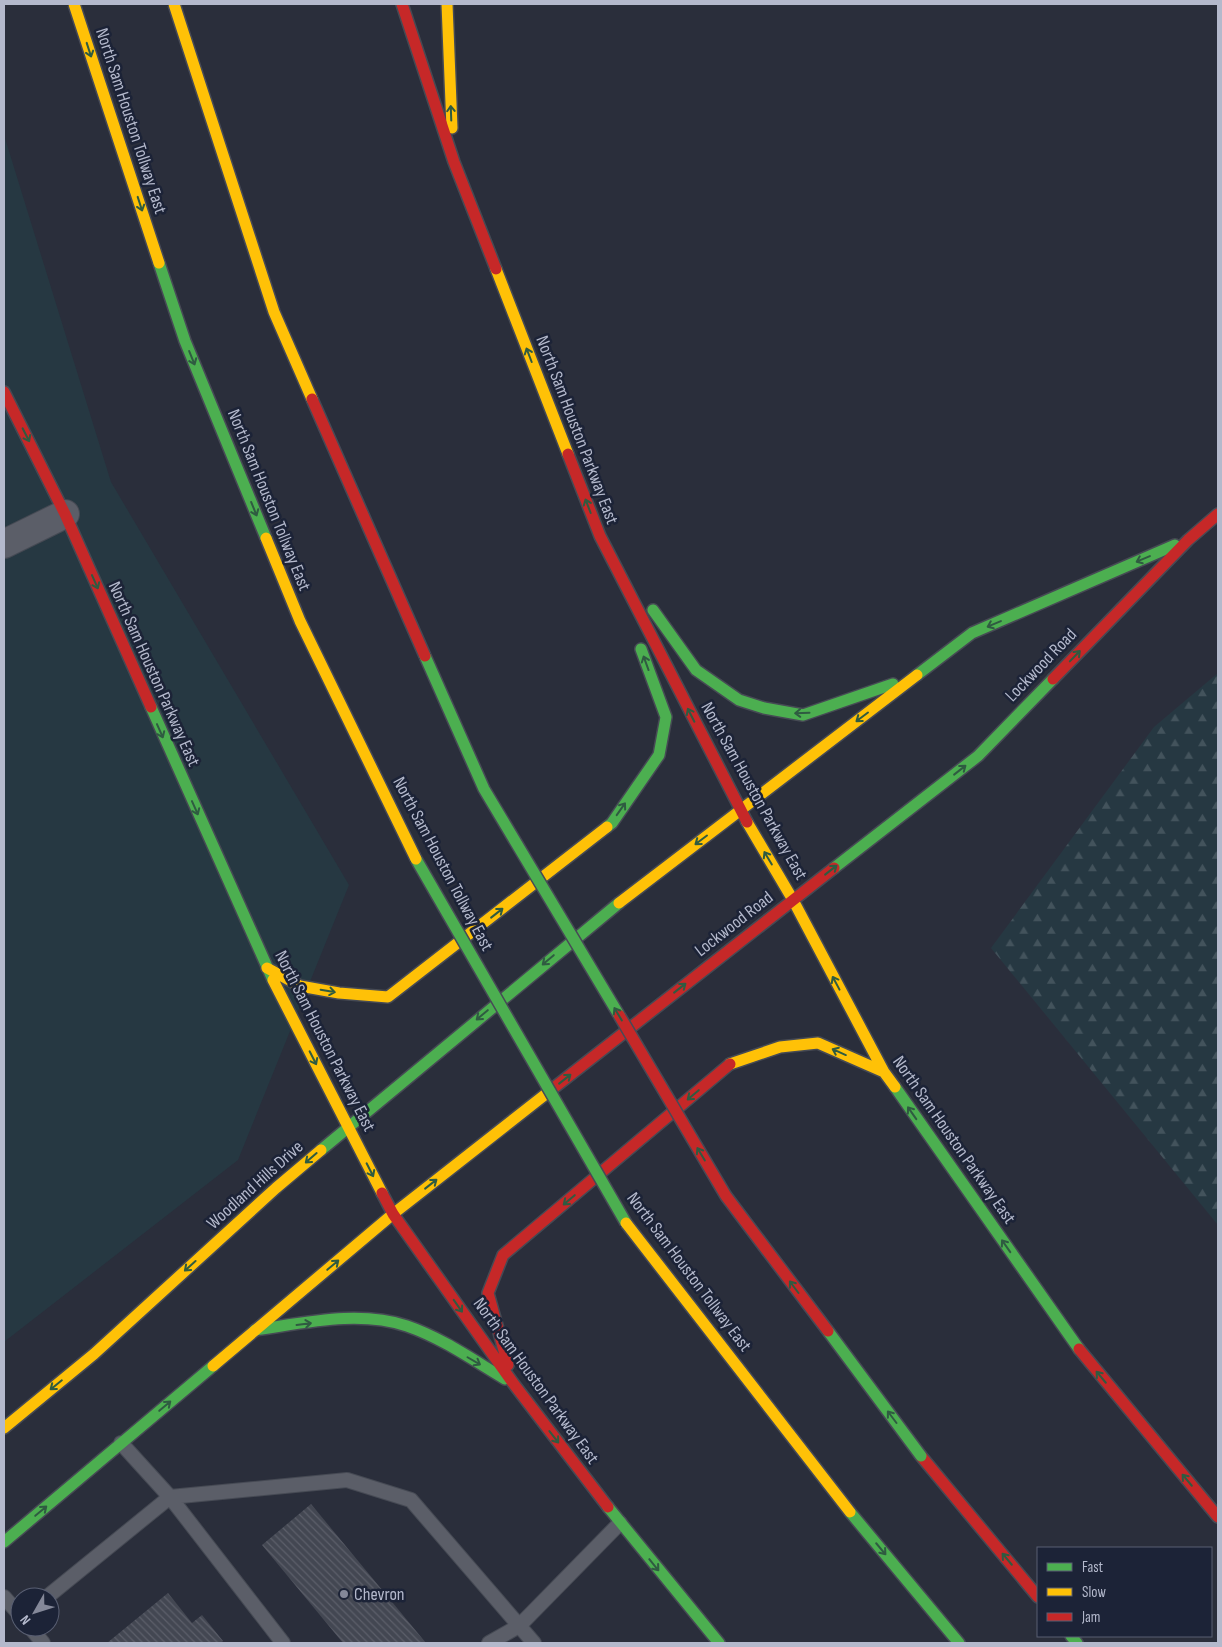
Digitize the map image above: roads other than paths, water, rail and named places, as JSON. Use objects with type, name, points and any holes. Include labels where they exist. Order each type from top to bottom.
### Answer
[{"type":"main road","name":"North Sam Houston Tollway East","points":[[74,4],[185,341],[300,621],[421,869],[626,1222],[850,1512],[959,1643]]},
{"type":"main road","points":[[174,4],[274,312],[484,789],[726,1196],[921,1456],[1037,1596]]},
{"type":"main road","name":"North Sam Houston Parkway East","points":[[402,4],[454,162],[600,536],[740,810],[793,900],[884,1072],[1085,1358],[1218,1517]]},
{"type":"main road","points":[[447,4],[454,162]]},
{"type":"main road","name":"North Sam Houston Parkway East","points":[[4,392],[65,514],[267,968],[393,1214],[513,1383],[620,1522],[718,1643]]},
{"type":"main road","name":"Lockwood Road","points":[[393,1214],[978,756],[1188,540],[1218,514]]},
{"type":"main road","points":[[267,968],[300,986],[339,993],[388,997],[612,823],[658,755],[666,717],[600,536]]},
{"type":"main road","points":[[600,536],[696,670],[739,700],[764,708],[803,715],[914,677]]},
{"type":"main road","name":"Lockwood Road","points":[[532,972],[591,924],[972,633],[1188,540]]},
{"type":"main road","name":"Woodland Hills Drive","points":[[4,1428],[94,1354],[276,1188],[532,972]]},
{"type":"main road","points":[[513,1383],[488,1293],[503,1255],[731,1063],[780,1047],[818,1043],[884,1072]]},
{"type":"main road","points":[[4,1542],[393,1214]]},
{"type":"main road","points":[[255,1330],[342,1319],[392,1322],[426,1334],[513,1383]]},
{"type":"street","points":[[4,544],[65,514]]},
{"type":"lane","points":[[121,1443],[170,1498],[283,1643]]},
{"type":"lane","points":[[59,1587],[170,1498],[347,1480],[411,1500],[534,1643]]},
{"type":"lane","points":[[489,1643],[519,1626],[620,1522]]},
{"type":"place","name":"Chevron","points":[[344,1594]]}]
